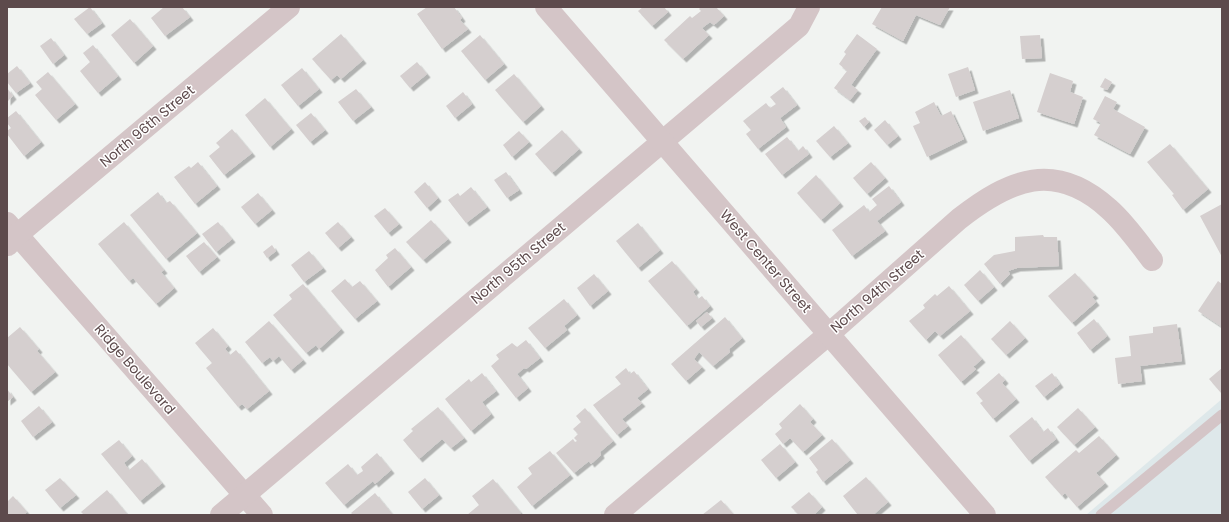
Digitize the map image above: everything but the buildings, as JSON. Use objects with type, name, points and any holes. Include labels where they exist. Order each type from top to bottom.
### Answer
[{"type":"street","name":"North 96th Street","points":[[10,235],[289,7]]},
{"type":"street","name":"West Center Street","points":[[546,7],[984,515]]},
{"type":"street","name":"North 95th Street","points":[[221,515],[799,26],[809,7]]},
{"type":"street","name":"North 94th Street","points":[[615,515],[829,334],[980,202],[1002,190],[1034,179],[1052,180],[1069,184],[1090,195],[1109,209],[1152,260]]},
{"type":"street","name":"Ridge Boulevard","points":[[10,235],[262,515]]},
{"type":"lane","points":[[1101,515],[1222,414]]},
{"type":"shaded area","points":[[1222,399],[1222,515],[1086,515]]}]
